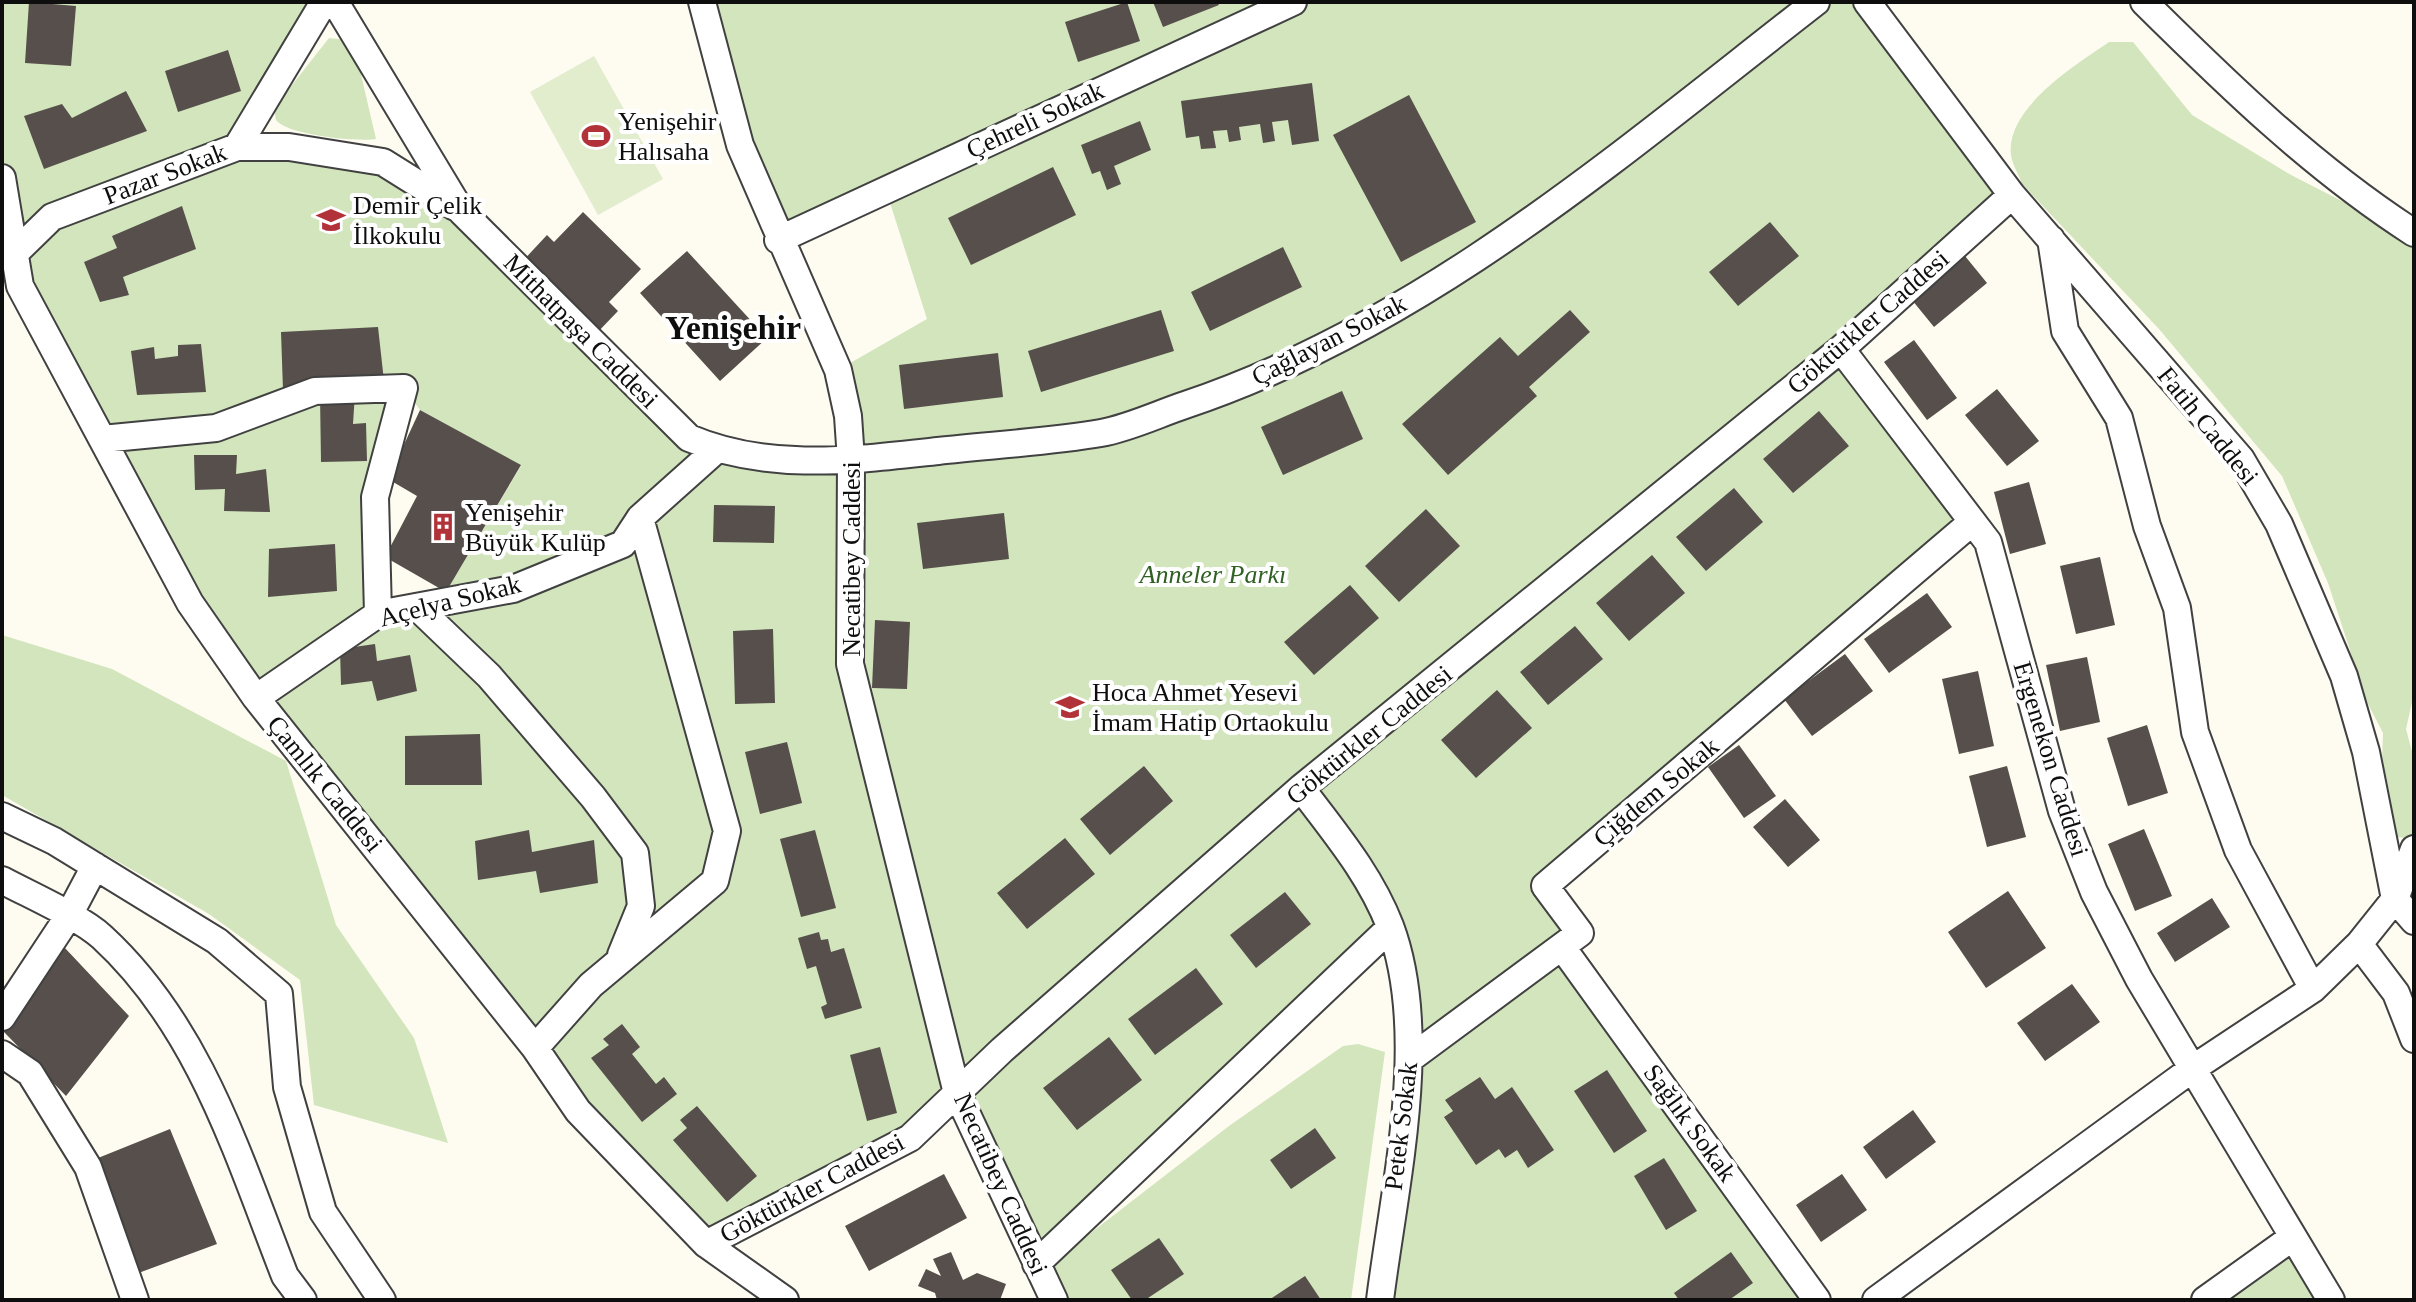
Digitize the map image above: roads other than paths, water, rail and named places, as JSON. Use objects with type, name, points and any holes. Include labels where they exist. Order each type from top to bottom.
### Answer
[{"type":"street","points":[[237,147],[324,2]]},
{"type":"street","name":"Mithatpaşa Caddesi","points":[[335,2],[461,211],[689,438],[716,450],[789,462],[851,460]]},
{"type":"street","name":"Necatibey Caddesi","points":[[702,2],[740,145],[778,240],[838,370],[848,416],[851,460],[850,664],[957,1093],[1054,1300]]},
{"type":"street","name":"Çehreli Sokak","points":[[778,240],[1293,2]]},
{"type":"street","name":"Çağlayan Sokak","points":[[851,460],[1103,432],[1233,389],[1357,331],[1561,200],[1816,2]]},
{"type":"street","name":"Fatih Caddesi","points":[[1867,2],[2012,195],[2241,459],[2279,524],[2344,676],[2366,752],[2395,899],[2414,921]]},
{"type":"street","points":[[2144,2],[2259,116],[2366,202],[2414,233]]},
{"type":"street","name":"Pazar Sokak","points":[[8,245],[52,217],[237,147],[289,147],[383,162],[461,211]]},
{"type":"street","name":"Çamlık Caddesi","points":[[2,178],[8,245],[20,286],[190,603],[256,698],[535,1048],[578,1111],[706,1244],[785,1300]]},
{"type":"street","name":"Göktürkler Caddesi","points":[[706,1244],[910,1138],[1301,788],[1841,349],[2012,195]]},
{"type":"street","points":[[2051,239],[2065,331],[2119,418],[2147,526],[2177,608],[2195,732],[2238,850],[2313,989]]},
{"type":"street","name":"Ergenekon Caddesi","points":[[1841,349],[1988,542],[2062,811],[2094,892],[2139,979],[2331,1300]]},
{"type":"street","points":[[102,439],[216,428],[315,391],[404,388],[375,497],[378,614]]},
{"type":"street","name":"Açelya Sokak","points":[[256,698],[378,614],[513,589],[623,544],[640,518],[716,450]]},
{"type":"street","points":[[591,985],[715,881],[727,831],[640,518]]},
{"type":"street","name":"Çiğdem Sokak","points":[[1562,947],[1580,933],[1545,886],[1971,523]]},
{"type":"street","points":[[417,607],[489,676],[593,797],[635,853],[641,906],[624,952],[535,1048]]},
{"type":"street","name":"Petek Sokak","points":[[1301,788],[1366,875],[1390,928],[1402,978],[1411,1058],[1380,1300]]},
{"type":"street","points":[[2,816],[95,866],[217,941],[279,994],[287,1087],[323,1212],[382,1300]]},
{"type":"street","points":[[1876,1300],[2192,1069],[2313,989],[2359,944],[2395,899],[2414,849]]},
{"type":"street","points":[[2,1017],[68,917],[95,866]]},
{"type":"street","points":[[2,880],[101,936],[170,1015],[213,1093],[285,1276],[303,1300]]},
{"type":"street","points":[[1036,1264],[1390,928]]},
{"type":"street","points":[[2359,944],[2396,993],[2414,1039]]},
{"type":"street","points":[[1411,1058],[1562,947]]},
{"type":"street","name":"Sağlık Sokak","points":[[1562,947],[1817,1300]]},
{"type":"street","points":[[2,1054],[30,1073],[88,1167],[135,1300]]},
{"type":"street","points":[[2205,1300],[2293,1237]]},
{"type":"place","name":"Yenişehir Halısaha","points":[[596,136]]},
{"type":"place","name":"Demir Çelik İlkokulu","points":[[331,220]]},
{"type":"place","name":"Yenişehir Büyük Kulüp","points":[[443,527]]},
{"type":"place","name":"Hoca Ahmet Yesevi İmam Hatip Ortaokulu","points":[[1070,707]]},
{"type":"district","name":"Yenişehir","points":[[733,327]]},
{"type":"park label","name":"Anneler Parkı","points":[[1213,574]]}]
